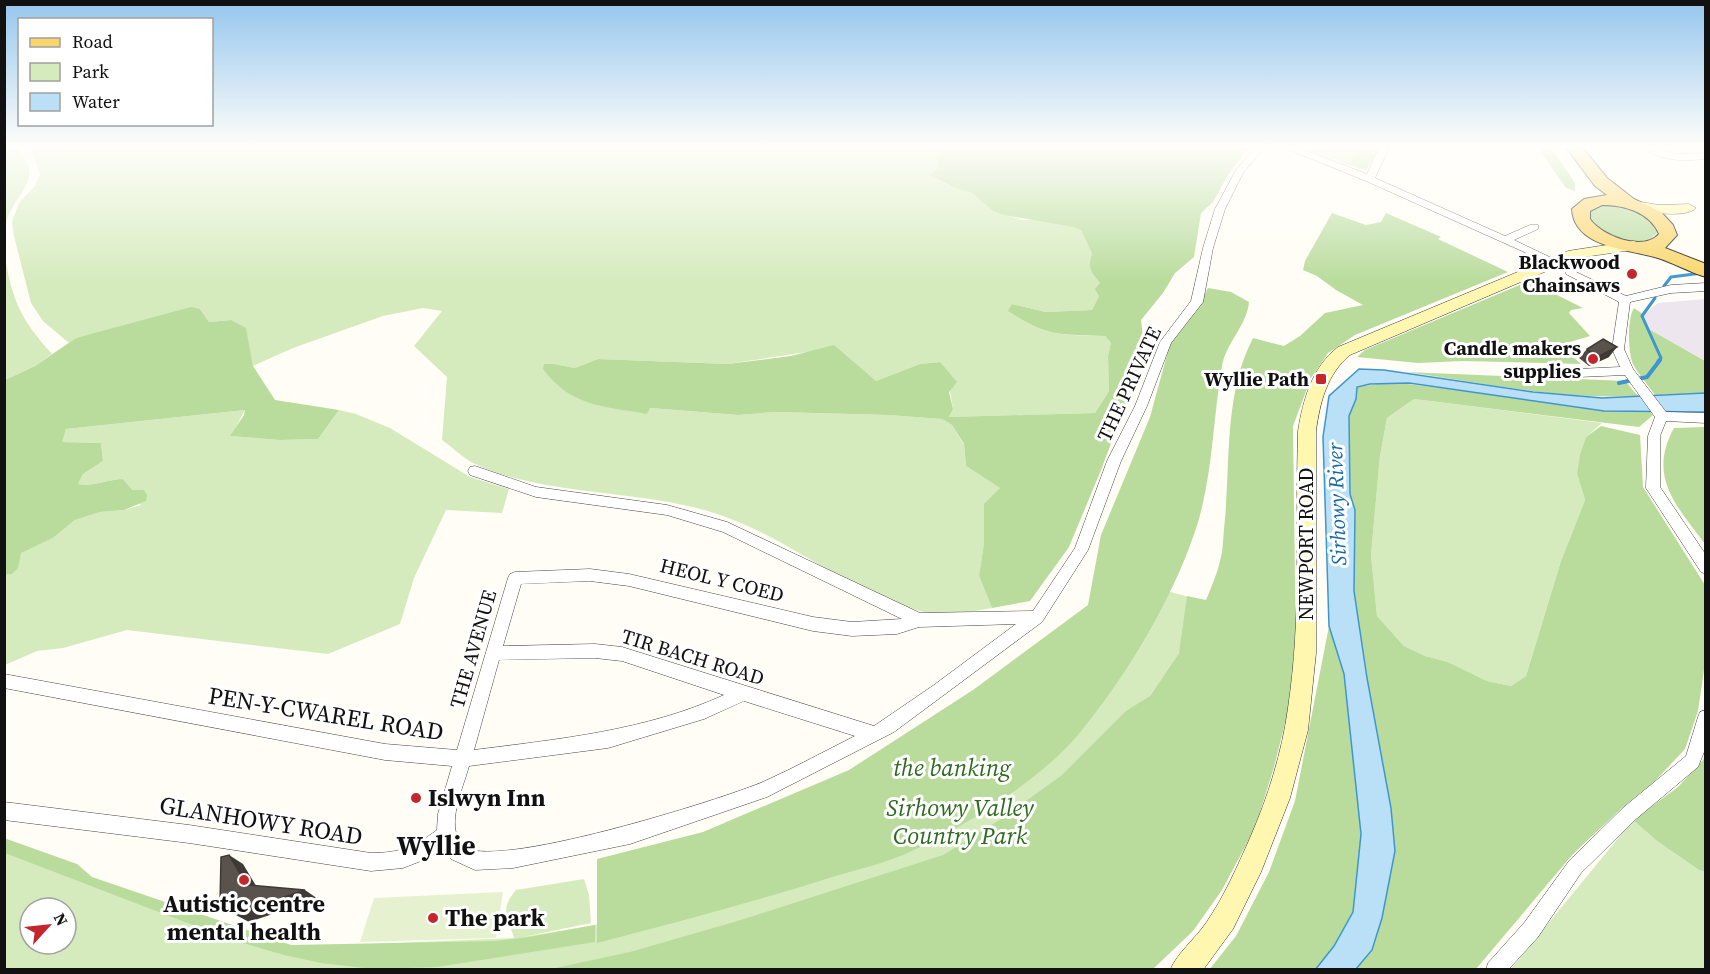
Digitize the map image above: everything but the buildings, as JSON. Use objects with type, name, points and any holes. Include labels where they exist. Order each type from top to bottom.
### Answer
[{"type":"main road","points":[[1588,191],[1580,214],[1587,226],[1603,237],[1704,267]]},
{"type":"main road","points":[[1614,191],[1653,214],[1704,267]]},
{"type":"main road","points":[[1585,204],[1599,200],[1659,209],[1695,206],[1674,218],[1663,242],[1638,247]]},
{"type":"main road","points":[[1566,263],[1586,239],[1587,226]]},
{"type":"main road","name":"NEWPORT ROAD","points":[[1184,969],[1198,956],[1232,909],[1263,838],[1282,785],[1296,729],[1303,682],[1306,635],[1307,431],[1311,405],[1319,383],[1334,359],[1344,351],[1566,263],[1638,247]]},
{"type":"street","name":"THE PRIVATE","points":[[1036,617],[1062,582],[1081,550],[1114,461],[1141,406],[1166,342],[1197,302],[1208,248],[1220,208],[1229,191]]},
{"type":"street","points":[[1398,191],[1566,263],[1625,300],[1671,289],[1706,287]]},
{"type":"street","points":[[1507,239],[1533,231]]},
{"type":"street","points":[[1625,300],[1618,349],[1629,373],[1662,416]]},
{"type":"street","points":[[1578,373],[1629,373]]},
{"type":"street","points":[[1662,416],[1706,418]]},
{"type":"street","points":[[1662,416],[1654,436],[1653,488],[1706,568]]},
{"type":"street","points":[[475,471],[536,492],[667,510],[727,528],[919,620],[1036,617]]},
{"type":"street","name":"HEOL Y COED","points":[[515,578],[590,575],[629,580],[673,588],[813,624],[852,629],[897,627],[919,620]]},
{"type":"street","name":"THE AVENUE","points":[[446,835],[447,814],[515,578]]},
{"type":"street","points":[[446,835],[457,853],[475,861],[513,859],[630,835],[767,789],[875,734],[940,690],[1036,617]]},
{"type":"street","name":"TIR BACH ROAD","points":[[494,653],[595,651],[622,654],[875,734]]},
{"type":"street","name":"PEN-Y-CWAREL ROAD","points":[[4,681],[385,752],[464,759],[608,740],[704,712],[743,694]]},
{"type":"street","points":[[1495,969],[1530,930],[1575,867],[1630,813],[1692,761],[1706,717]]},
{"type":"street","name":"GLANHOWY ROAD","points":[[4,811],[189,834],[372,862],[395,863],[417,855],[446,835]]},
{"type":"shaded area","points":[[1705,299],[1705,361],[1647,328],[1642,316],[1658,303]]},
{"type":"green space","points":[[5,191],[22,191],[9,215],[5,227]]},
{"type":"green space","points":[[30,191],[967,191],[972,193],[993,211],[1023,220],[1036,220],[1081,230],[1092,254],[1091,270],[1100,283],[1099,296],[1092,310],[1046,312],[1012,304],[1009,311],[1034,326],[1054,333],[1105,336],[1111,343],[1108,356],[1109,391],[1095,413],[949,417],[953,409],[947,373],[940,362],[920,364],[876,381],[813,351],[728,364],[598,359],[575,368],[554,364],[647,414],[649,408],[738,415],[776,412],[888,415],[942,419],[952,425],[964,445],[966,466],[1000,488],[984,543],[979,576],[992,608],[947,614],[929,613],[893,602],[866,590],[764,534],[711,512],[652,499],[526,481],[471,462],[442,440],[447,377],[414,346],[442,311],[423,308],[383,316],[293,348],[253,366],[245,328],[231,320],[209,322],[200,309],[76,338],[69,343],[43,321],[31,303],[12,222],[19,203]]},
{"type":"green space","points":[[967,191],[1219,191],[1213,202],[1201,213],[1194,257],[1175,273],[1163,293],[1141,320],[1144,345],[1132,388],[1101,470],[1069,547],[1030,601],[992,608],[979,576],[984,543],[984,504],[1000,488],[966,466],[964,444],[952,425],[942,419],[776,412],[738,415],[650,408],[647,414],[589,403],[577,398],[554,382],[543,369],[544,364],[575,368],[598,359],[728,364],[791,356],[834,345],[876,381],[920,364],[940,362],[957,382],[949,392],[953,409],[949,417],[1095,413],[1109,391],[1108,356],[1111,343],[1105,336],[1055,333],[1045,330],[1008,311],[1012,304],[1046,312],[1092,310],[1099,296],[1095,289],[1100,283],[1091,270],[1092,254],[1081,230],[1004,215],[993,211],[972,193]]},
{"type":"green space","points":[[1601,205],[1634,210],[1649,218],[1657,232],[1651,238],[1641,241],[1630,241],[1606,233],[1597,227],[1589,211]]},
{"type":"green space","points":[[1332,213],[1366,225],[1381,222],[1386,213],[1441,237],[1438,239],[1508,272],[1355,335],[1328,353],[1311,378],[1293,426],[1296,659],[1288,711],[1255,828],[1222,890],[1193,931],[1153,969],[546,970],[630,952],[741,920],[943,855],[1001,819],[1062,775],[1126,711],[1150,696],[1179,653],[1187,596],[1206,600],[1219,566],[1223,545],[1232,407],[1243,360],[1253,338],[1284,346],[1300,336],[1325,313],[1363,305],[1317,276],[1303,270],[1305,261]]},
{"type":"green space","points":[[4,251],[10,283],[24,318],[52,354],[35,366],[5,380]]},
{"type":"green space","points":[[1529,281],[1583,308],[1571,310],[1569,313],[1590,336],[1560,345],[1581,364],[1463,361],[1418,363],[1357,357],[1365,350]]},
{"type":"green space","name":"the banking","points":[[1208,288],[1231,292],[1249,302],[1222,366],[1208,476],[1199,519],[1182,565],[1143,642],[1111,692],[1077,736],[1041,771],[996,804],[948,833],[903,855],[740,905],[597,943],[597,859],[703,832],[849,770],[973,690],[1088,605],[1101,535],[1150,417],[1170,344],[1179,329],[1193,315]]},
{"type":"green space","points":[[191,307],[200,309],[209,322],[231,320],[246,328],[253,366],[275,400],[339,410],[318,439],[280,440],[230,436],[245,410],[66,429],[62,442],[101,443],[103,461],[83,474],[78,484],[123,479],[132,490],[144,490],[147,495],[146,501],[124,510],[100,512],[75,520],[53,538],[21,553],[18,568],[12,574],[5,574],[5,380],[35,366],[76,338]]},
{"type":"green space","points":[[1634,308],[1643,314],[1647,328],[1705,361],[1705,393],[1655,395],[1631,359],[1629,327]]},
{"type":"green space","points":[[1406,372],[1625,381],[1638,396],[1609,397],[1551,393]]},
{"type":"green space","points":[[1391,382],[1604,411],[1649,410],[1653,415],[1639,427],[1414,399],[1387,418],[1380,456],[1371,555],[1377,616],[1404,646],[1425,656],[1448,662],[1487,681],[1511,686],[1526,676],[1561,561],[1585,500],[1577,474],[1580,455],[1586,437],[1601,426],[1640,435],[1643,487],[1705,585],[1705,663],[1698,711],[1685,749],[1656,780],[1573,854],[1476,969],[1356,969],[1372,950],[1382,918],[1395,851],[1391,808],[1367,678],[1354,591],[1355,510],[1350,494],[1349,416],[1356,399],[1357,387]]},
{"type":"green space","points":[[1414,399],[1602,423],[1586,437],[1577,474],[1585,500],[1561,561],[1526,676],[1511,686],[1487,681],[1448,662],[1425,656],[1404,646],[1377,616],[1371,555],[1380,456],[1387,418]]},
{"type":"green space","points":[[245,410],[231,436],[280,440],[318,439],[339,410],[356,414],[390,428],[470,477],[509,489],[502,513],[446,510],[414,578],[400,624],[328,654],[127,630],[63,648],[37,651],[5,665],[5,574],[12,574],[20,553],[53,538],[75,520],[100,512],[124,510],[141,505],[123,479],[78,484],[83,474],[103,461],[101,443],[61,442],[66,429]]},
{"type":"green space","points":[[1706,427],[1705,544],[1676,504],[1669,490],[1664,461],[1666,445],[1674,428]]},
{"type":"green space","name":"Sirhowy Valley Country Park","points":[[1163,590],[1193,598],[1179,653],[1150,696],[980,860],[604,969],[5,969],[4,848],[275,941],[300,947],[514,938],[506,908],[516,890],[584,879],[589,895],[591,923],[523,937],[595,925],[756,881]]},
{"type":"green space","points":[[1329,626],[1344,674],[1361,834],[1353,912],[1334,946],[1315,969],[1209,970],[1236,936],[1269,872],[1295,801]]},
{"type":"green space","points":[[1705,754],[1705,872],[1657,841],[1633,820],[1678,787],[1703,760]]},
{"type":"green space","points":[[1633,820],[1657,841],[1705,872],[1705,969],[1510,970]]},
{"type":"green space","points":[[4,838],[77,864],[92,877],[291,945],[496,941],[595,925],[595,942],[437,967],[373,969],[321,963],[229,939],[5,853]]},
{"type":"green space","name":"The park","points":[[503,892],[496,938],[360,942],[374,898]]},
{"type":"water","name":"Sirhowy River","points":[[1359,369],[1384,370],[1533,392],[1602,398],[1705,393],[1705,412],[1604,411],[1409,383],[1370,384],[1357,387],[1356,399],[1349,416],[1350,494],[1355,510],[1354,591],[1367,678],[1391,808],[1395,851],[1382,918],[1372,950],[1356,969],[1315,970],[1334,946],[1353,912],[1361,834],[1344,674],[1329,626],[1323,437],[1329,396]]},
{"type":"waterway","points":[[1664,286],[1671,277],[1702,273]]},
{"type":"waterway","points":[[1655,298],[1642,316],[1661,358],[1658,361]]},
{"type":"waterway","points":[[1619,383],[1647,377],[1660,360]]},
{"type":"place","name":"Blackwood Chainsaws","points":[[1632,274]]},
{"type":"place","name":"Candle makers supplies","points":[[1593,359]]},
{"type":"place","name":"Wyllie Path","points":[[1321,379]]},
{"type":"place","name":"Islwyn Inn","points":[[416,798]]},
{"type":"place","name":"Autistic centre mental health","points":[[244,880]]},
{"type":"place","name":"The park","points":[[433,918]]},
{"type":"district","name":"Wyllie","points":[[436,846]]}]
